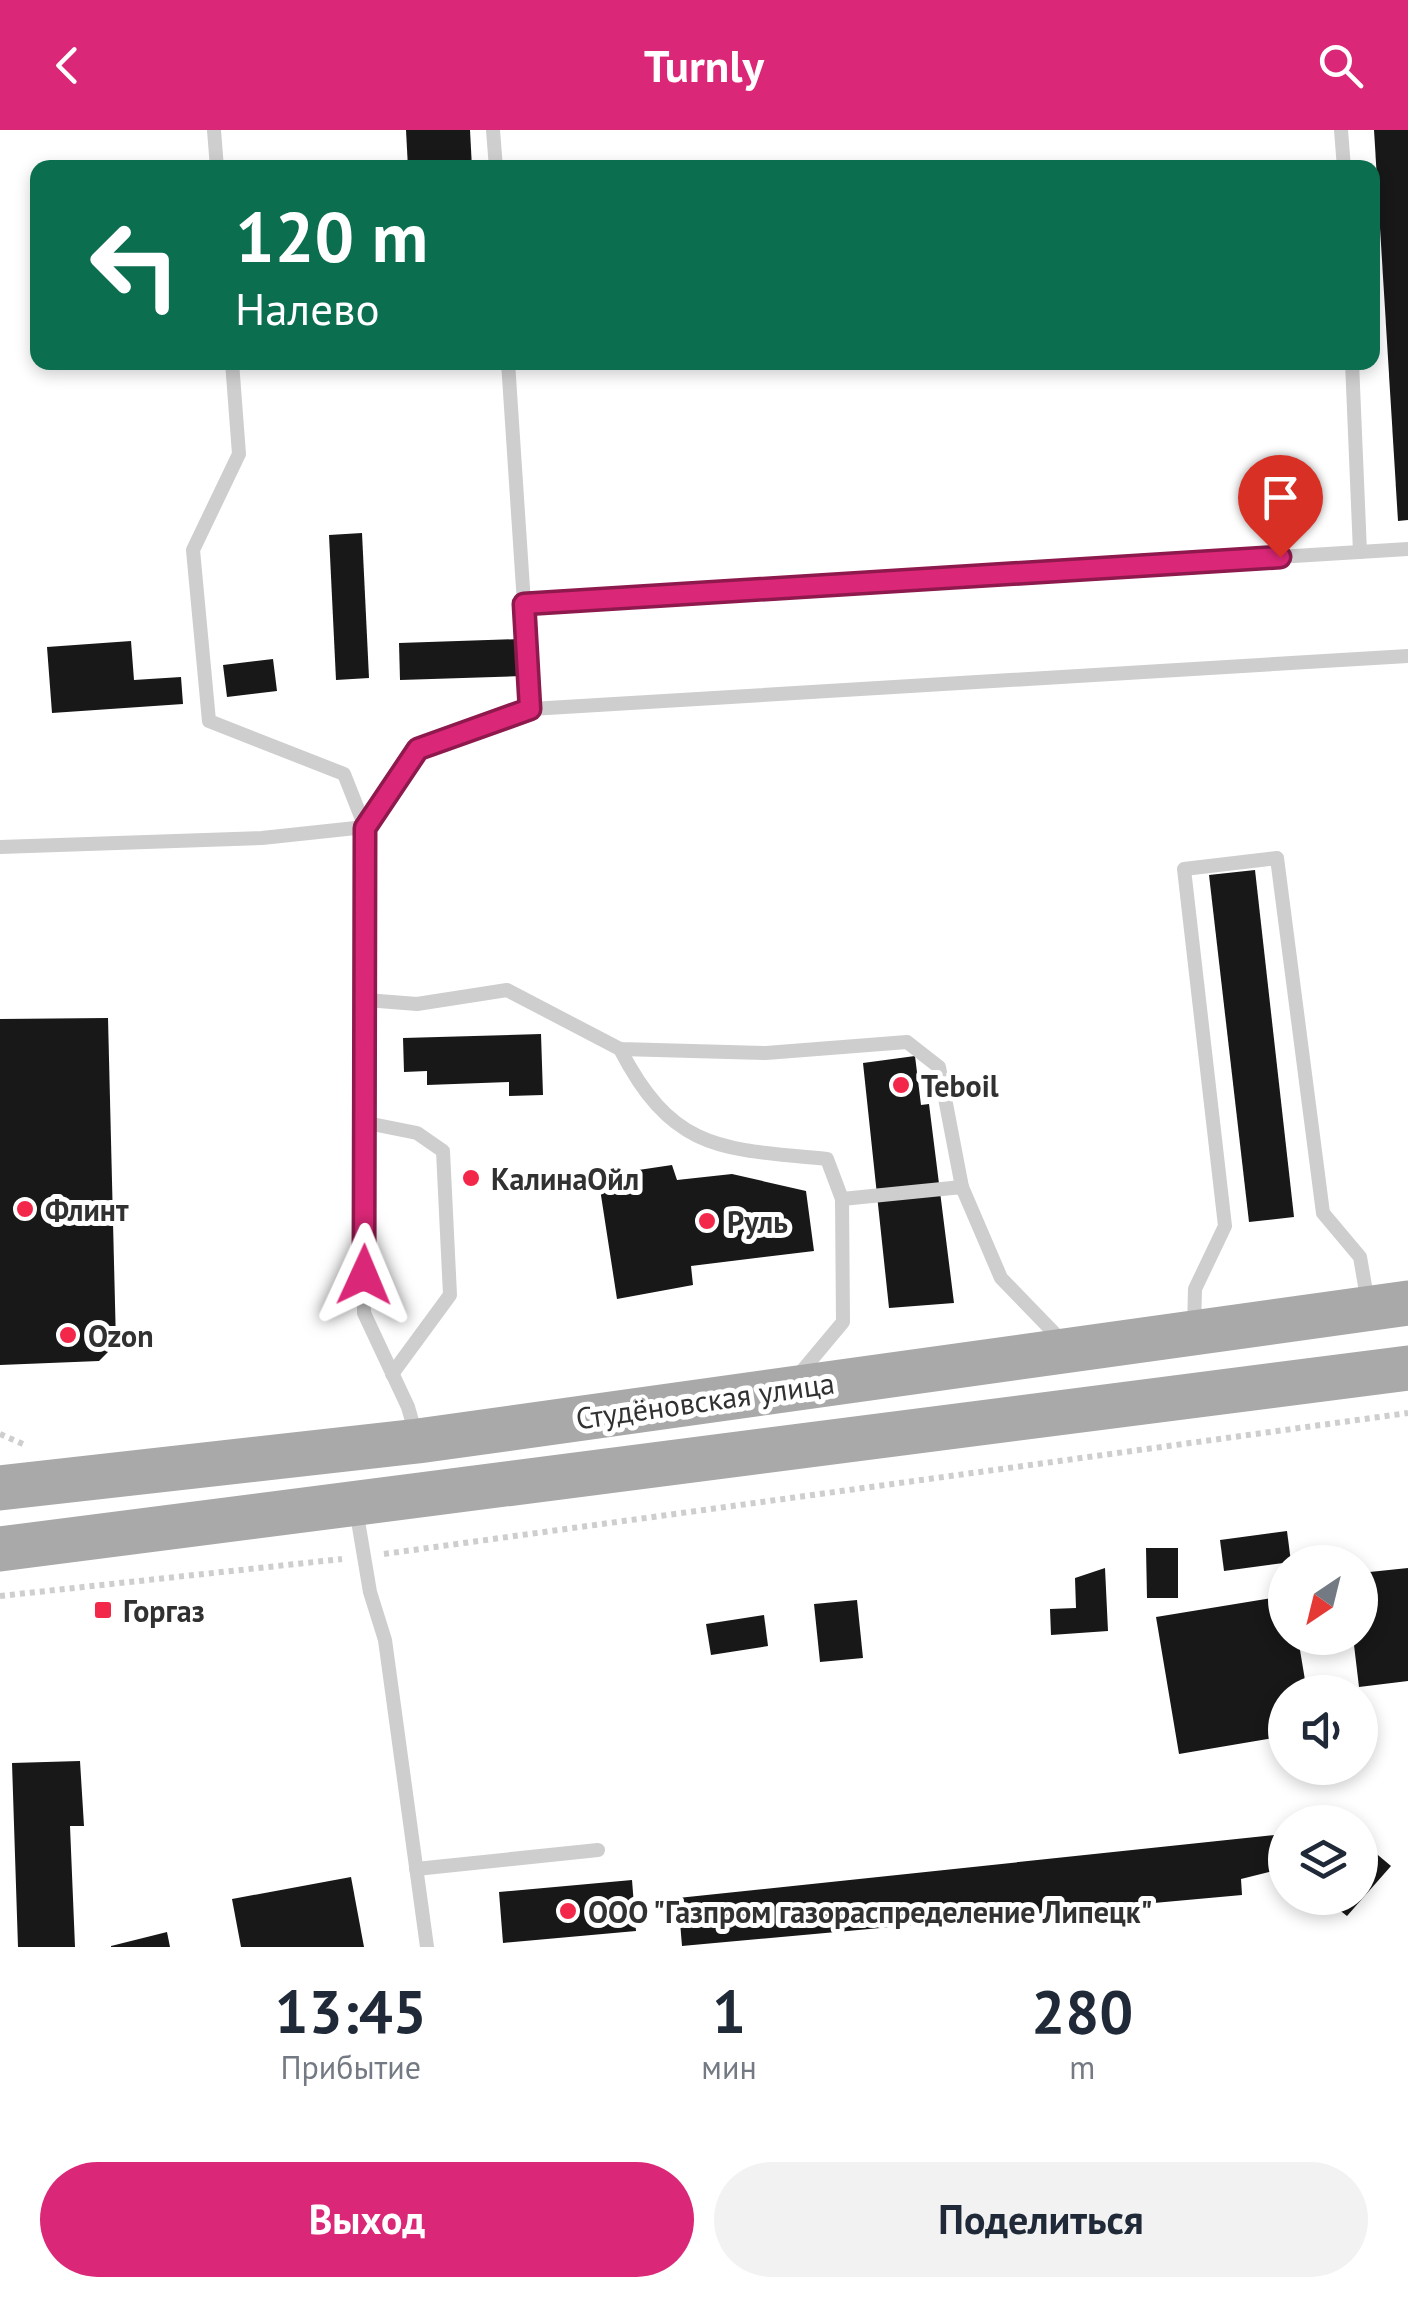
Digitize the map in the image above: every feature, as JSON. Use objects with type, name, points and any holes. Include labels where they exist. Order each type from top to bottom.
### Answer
[{"type":"main road","name":"Студёновская улица","points":[[0,1488],[418,1442],[1194,1330],[1388,1306]]},
{"type":"main road","name":"Студёновская улица","points":[[0,1550],[355,1501],[1408,1368]]},
{"type":"lane","points":[[214,130],[216,160]]},
{"type":"lane","points":[[493,130],[495,160]]},
{"type":"lane","points":[[1341,130],[1343,160]]},
{"type":"lane","points":[[233,370],[239,454],[193,550],[209,721],[344,774],[365,828],[364,1313],[408,1407],[418,1442]]},
{"type":"lane","points":[[509,370],[530,709]]},
{"type":"lane","points":[[1352,370],[1360,552]]},
{"type":"lane","points":[[524,604],[1408,549]]},
{"type":"lane","points":[[365,828],[418,749],[530,709],[1408,656]]},
{"type":"lane","points":[[0,847],[262,838],[365,828]]},
{"type":"lane","points":[[1194,1330],[1195,1288],[1225,1226],[1184,868],[1277,858],[1323,1213],[1360,1257],[1388,1306]]},
{"type":"lane","points":[[366,1000],[417,1004],[507,990],[620,1050],[766,1052],[907,1042],[939,1067],[962,1187],[1000,1278],[1071,1350]]},
{"type":"lane","points":[[620,1050],[641,1090],[678,1128],[730,1150],[827,1159],[842,1198],[842,1322],[788,1387]]},
{"type":"lane","points":[[367,1123],[416,1133],[443,1151],[450,1295],[392,1374]]},
{"type":"lane","points":[[842,1198],[962,1187]]},
{"type":"lane","points":[[355,1501],[364,1557],[385,1640],[428,1947]]},
{"type":"lane","points":[[416,1869],[598,1850]]},
{"type":"path","points":[[0,1596],[364,1557],[1408,1413]]},
{"type":"building","points":[[406,130],[470,130],[472,160],[408,160]]},
{"type":"building","points":[[1374,130],[1408,130],[1408,520],[1398,521],[1380,228],[1380,160],[1376,160]]},
{"type":"building","points":[[362,533],[369,678],[336,680],[329,535]]},
{"type":"building","points":[[520,639],[522,676],[400,680],[399,643]]},
{"type":"building","points":[[131,641],[134,680],[181,677],[183,704],[52,713],[47,647]]},
{"type":"building","points":[[273,659],[277,691],[227,697],[223,665]]},
{"type":"building","points":[[1255,870],[1294,1217],[1249,1222],[1209,875]]},
{"type":"building","points":[[108,1018],[116,1344],[99,1361],[0,1365],[0,1019]]},
{"type":"building","points":[[541,1034],[543,1095],[509,1096],[509,1082],[427,1085],[427,1071],[404,1072],[403,1038]]},
{"type":"building","points":[[915,1056],[921,1105],[929,1104],[954,1303],[889,1308],[863,1063]]},
{"type":"building","name":"Руль","points":[[672,1165],[677,1180],[732,1174],[806,1191],[814,1251],[691,1266],[693,1285],[617,1299],[598,1176]]},
{"type":"building","points":[[1287,1531],[1289,1545],[1268,1545],[1268,1565],[1224,1571],[1220,1540]]},
{"type":"building","points":[[1146,1548],[1178,1548],[1178,1598],[1147,1598]]},
{"type":"building","points":[[1105,1568],[1108,1631],[1051,1635],[1050,1609],[1076,1608],[1075,1578]]},
{"type":"building","points":[[1408,1568],[1408,1681],[1378,1685],[1378,1675],[1358,1675],[1355,1655],[1378,1655],[1378,1571]]},
{"type":"building","points":[[1268,1599],[1268,1655],[1301,1655],[1304,1675],[1268,1675],[1268,1739],[1179,1754],[1156,1617]]},
{"type":"building","points":[[857,1600],[863,1658],[820,1662],[814,1604]]},
{"type":"building","points":[[764,1615],[768,1646],[711,1655],[706,1624]]},
{"type":"building","points":[[80,1761],[84,1826],[70,1826],[75,1947],[18,1947],[12,1763]]},
{"type":"building","points":[[1268,1836],[1268,1872],[1241,1879],[1242,1895],[682,1946],[678,1898]]},
{"type":"building","points":[[1378,1855],[1391,1866],[1378,1881]]},
{"type":"building","points":[[351,1877],[364,1947],[241,1947],[232,1899]]},
{"type":"building","name":"ООО \"Газпром газораспределение Липецк\"","points":[[632,1880],[636,1931],[503,1943],[499,1892]]},
{"type":"building","points":[[167,1932],[170,1947],[111,1947],[111,1946]]},
{"type":"place","name":"Teboil","points":[[901,1085]]},
{"type":"place","name":"КалинаОйл","points":[[471,1178]]},
{"type":"place","name":"Флинт","points":[[25,1209]]},
{"type":"place","name":"Руль","points":[[707,1221]]},
{"type":"place","name":"Ozon","points":[[68,1335]]},
{"type":"place","name":"Горгаз","points":[[103,1610]]},
{"type":"place","name":"ООО \"Газпром газораспределение Липецк\"","points":[[568,1911]]},
{"type":"route","points":[[364,1275],[365,828],[418,749],[530,709],[524,604],[1280,557]]}]
